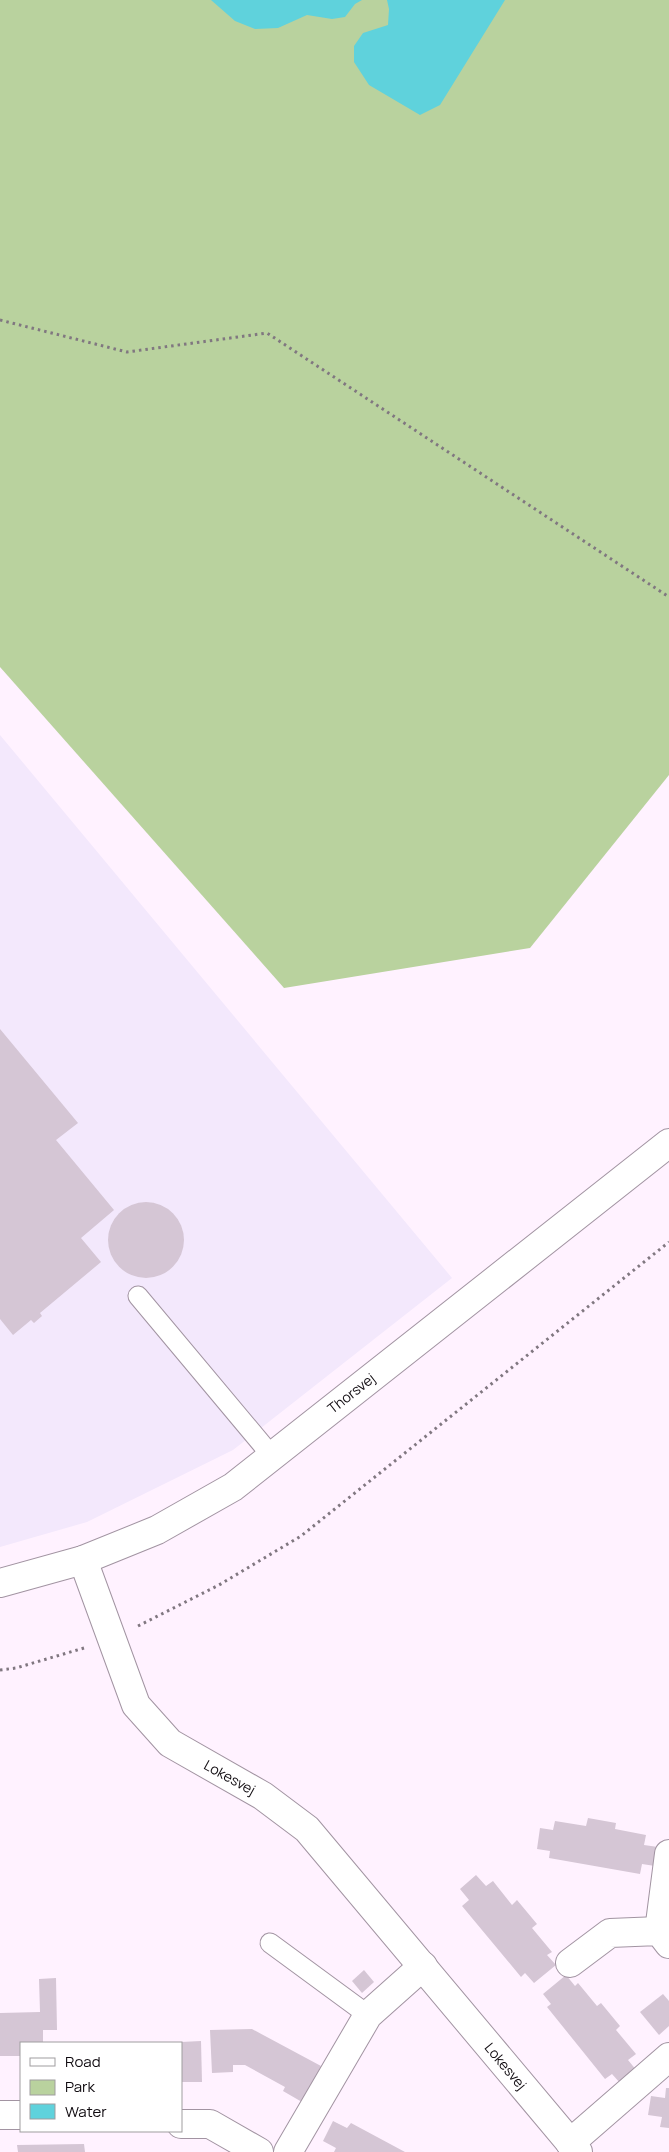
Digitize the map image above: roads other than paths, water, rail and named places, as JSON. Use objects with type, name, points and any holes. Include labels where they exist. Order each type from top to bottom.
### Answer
[{"type":"street","name":"Thorsvej","points":[[0,1584],[83,1560],[157,1530],[233,1487],[271,1455],[669,1143]]},
{"type":"street","name":"Lokesvej","points":[[83,1560],[136,1705],[170,1743],[263,1796],[307,1829],[574,2147],[669,2056]]},
{"type":"street","points":[[570,1963],[610,1933],[664,1938],[669,1854]]},
{"type":"street","points":[[288,2152],[368,2015],[423,1966]]},
{"type":"street","points":[[0,2115],[20,2115]]},
{"type":"street","points":[[182,2124],[210,2124],[259,2152]]},
{"type":"lane","points":[[138,1296],[271,1455]]},
{"type":"lane","points":[[270,1944],[368,2015]]},
{"type":"water","points":[[211,0],[362,0],[355,4],[345,17],[332,19],[307,15],[278,28],[255,29],[235,21]]},
{"type":"water","points":[[387,0],[505,0],[440,105],[420,115],[369,85],[354,62],[354,46],[363,33],[388,25],[389,9]]}]
